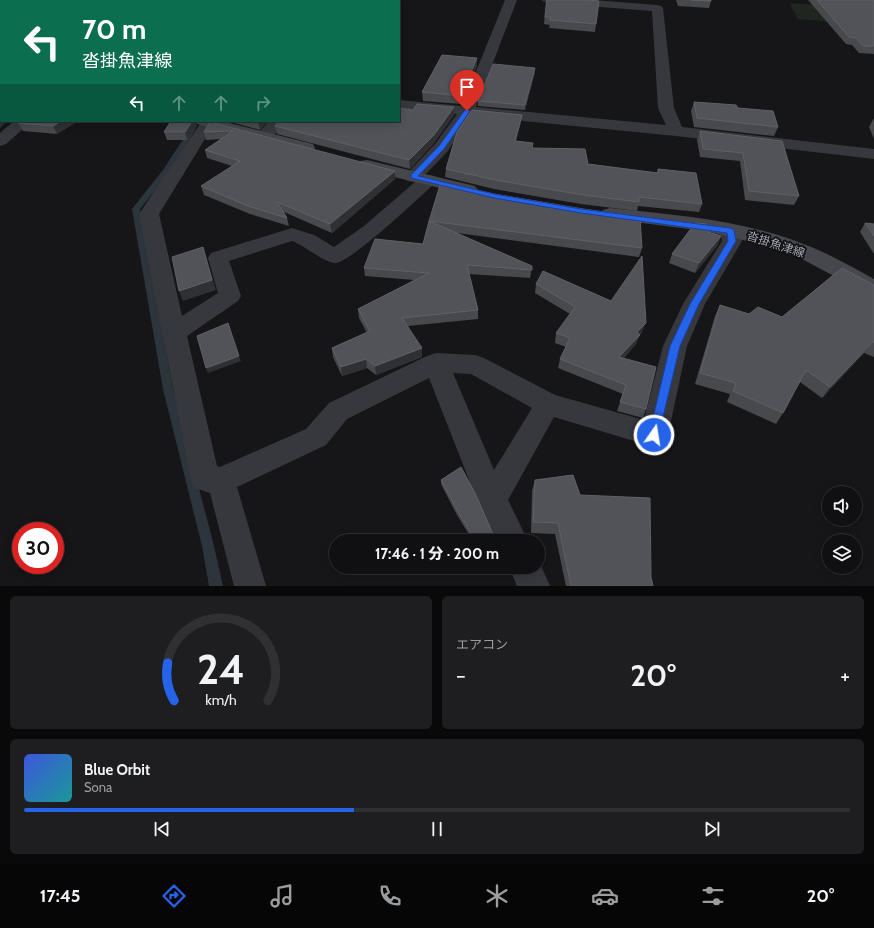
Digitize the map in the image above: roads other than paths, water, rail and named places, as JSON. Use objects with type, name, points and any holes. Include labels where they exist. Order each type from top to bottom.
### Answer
[{"type":"main road","points":[[213,122],[323,153]]},
{"type":"main road","points":[[353,161],[486,194]]},
{"type":"main road","name":"沓掛魚津線","points":[[596,213],[730,230],[764,238],[798,250],[874,288]]},
{"type":"street","points":[[173,333],[230,296],[218,258],[292,234],[307,239],[335,256],[371,230],[421,179],[467,111],[511,0]]},
{"type":"street","points":[[547,0],[643,3],[657,8],[666,108],[676,131]]},
{"type":"street","points":[[400,104],[676,131],[874,154]]},
{"type":"street","points":[[0,142],[23,122]]},
{"type":"street","points":[[213,122],[149,214],[205,479],[221,480],[316,437],[338,411],[436,363],[475,365],[548,404],[654,435],[675,346],[694,304],[732,241],[730,230]]},
{"type":"street","points":[[264,136],[276,122]]},
{"type":"street","points":[[436,363],[492,500],[509,534]]},
{"type":"street","points":[[492,500],[548,404]]},
{"type":"street","points":[[221,480],[250,586]]},
{"type":"street","points":[[528,574],[534,586]]},
{"type":"waterway","points":[[192,130],[166,171],[136,209],[168,389],[208,546],[216,586]]}]
